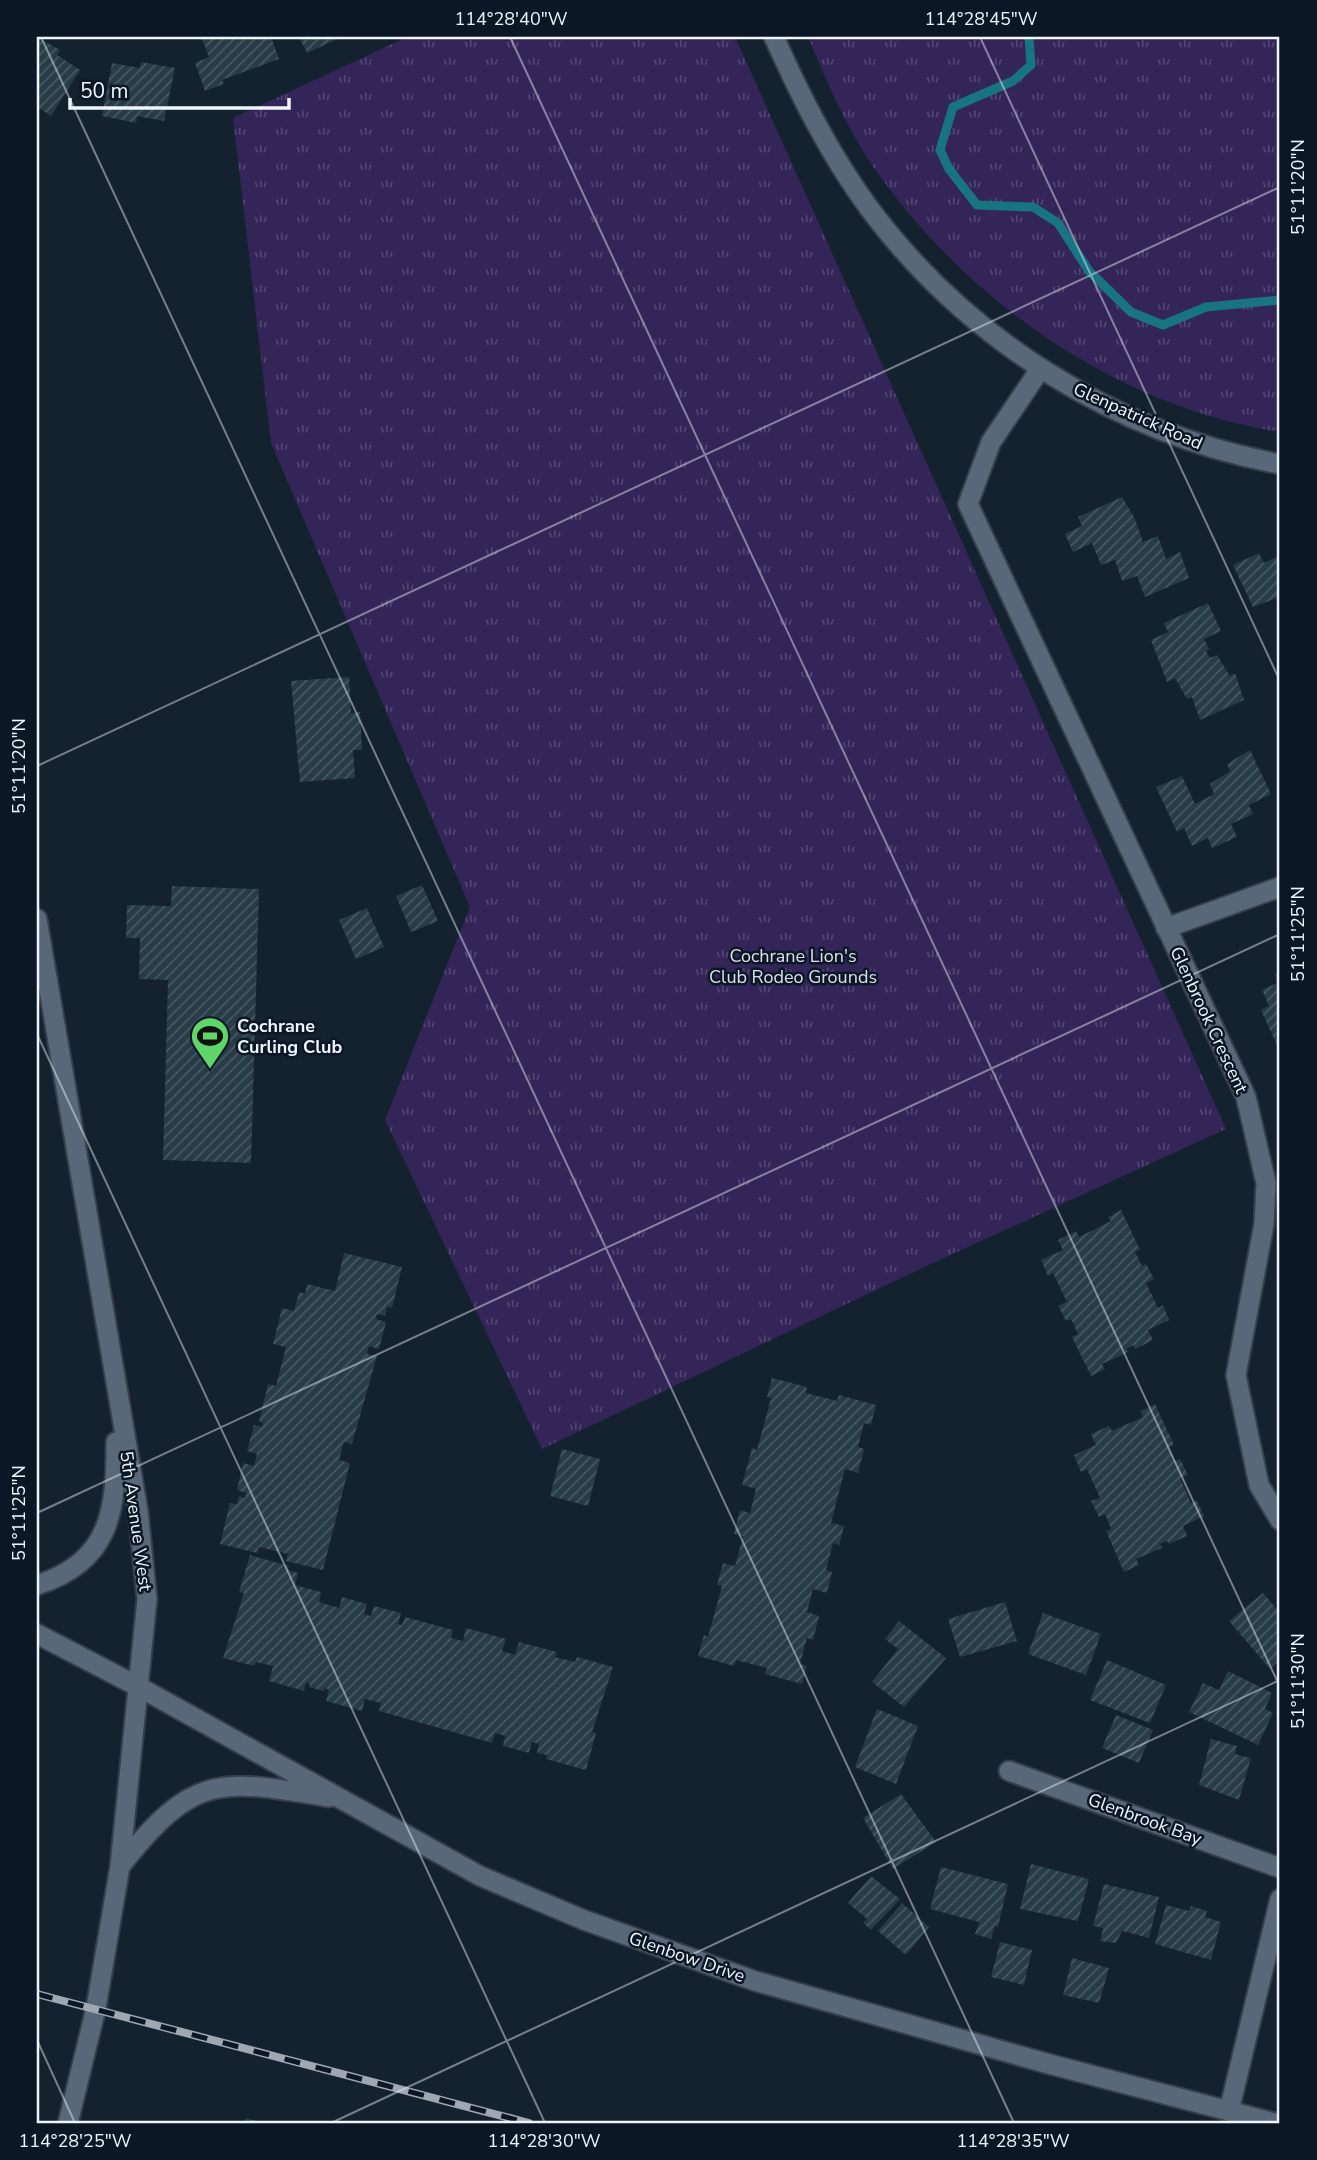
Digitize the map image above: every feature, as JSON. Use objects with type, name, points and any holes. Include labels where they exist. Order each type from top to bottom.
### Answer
[{"type":"street","name":"Glenpatrick Road","points":[[774,37],[818,130],[850,181],[889,233],[958,305],[1000,340],[1078,391],[1166,432],[1225,452],[1280,464]]},
{"type":"street","name":"Glenbrook Crescent","points":[[1041,368],[991,442],[968,504],[1246,1097],[1266,1182],[1264,1224],[1236,1375],[1259,1485],[1280,1520]]},
{"type":"street","name":"Glenbrook Crescent","points":[[1166,928],[1280,887]]},
{"type":"street","name":"5th Avenue West","points":[[37,919],[138,1511],[147,1599],[120,1866],[96,2008],[68,2123]]},
{"type":"street","points":[[37,1585],[55,1579],[80,1563],[101,1540],[112,1514],[116,1480],[116,1392]]},
{"type":"street","name":"Glenbow Drive","points":[[37,1634],[480,1876],[584,1920],[755,1981],[1049,2064],[1275,2123]]},
{"type":"street","name":"Glenbrook Bay","points":[[1009,1771],[1280,1868]]},
{"type":"street","points":[[120,1866],[166,1814],[192,1796],[223,1786],[249,1784],[343,1800]]},
{"type":"street","points":[[1229,2111],[1280,1899]]},
{"type":"green space","name":"Cochrane Lion's Club Rodeo Grounds","points":[[407,37],[735,37],[1226,1129],[937,1261],[542,1449],[385,1120],[470,907],[271,443],[233,118]]},
{"type":"green space","points":[[808,37],[1280,37],[1280,432],[1219,419],[1160,399],[1103,372],[1049,340],[999,302],[952,260],[910,214],[872,165],[845,119]]},
{"type":"building","points":[[37,37],[60,50],[57,55],[80,70],[51,116],[37,107]]},
{"type":"building","points":[[201,37],[271,37],[279,59],[222,80],[224,84],[205,91],[195,63],[209,57]]},
{"type":"building","points":[[299,37],[342,37],[307,53]]},
{"type":"building","points":[[141,62],[175,68],[164,121],[137,116],[136,123],[102,116],[112,63],[140,68]]},
{"type":"building","points":[[1122,497],[1135,519],[1143,542],[1158,536],[1166,559],[1180,552],[1189,578],[1145,597],[1137,576],[1122,581],[1115,560],[1101,565],[1092,543],[1073,552],[1065,534],[1082,526],[1078,517]]},
{"type":"building","points":[[1259,553],[1264,563],[1280,555],[1280,606],[1277,598],[1253,607],[1233,565]]},
{"type":"building","points":[[1208,603],[1221,631],[1204,639],[1209,649],[1206,651],[1210,658],[1217,655],[1230,676],[1235,673],[1244,700],[1200,720],[1192,697],[1187,699],[1175,678],[1167,682],[1151,640],[1168,632],[1164,623]]},
{"type":"building","points":[[349,677],[351,713],[360,712],[362,750],[353,750],[355,778],[300,782],[291,681]]},
{"type":"building","points":[[1250,750],[1271,794],[1249,805],[1253,814],[1231,824],[1237,837],[1212,848],[1208,838],[1192,846],[1184,828],[1177,832],[1156,787],[1182,776],[1195,804],[1214,794],[1210,784],[1230,771],[1227,764]]},
{"type":"building","points":[[422,885],[438,921],[411,932],[396,896]]},
{"type":"building","name":"Cochrane Curling Club","points":[[172,886],[259,889],[251,1163],[163,1160],[168,980],[139,979],[140,938],[126,938],[127,905],[171,906]]},
{"type":"building","points":[[367,908],[384,947],[356,959],[339,920]]},
{"type":"building","points":[[1280,972],[1280,1052],[1261,1010],[1269,1006],[1262,990],[1277,983],[1275,974]]},
{"type":"building","points":[[1121,1210],[1140,1250],[1135,1252],[1142,1266],[1146,1264],[1154,1279],[1146,1283],[1158,1308],[1163,1305],[1169,1320],[1148,1330],[1153,1340],[1135,1349],[1133,1345],[1126,1349],[1128,1352],[1102,1364],[1105,1369],[1091,1376],[1072,1337],[1078,1334],[1071,1319],[1066,1321],[1058,1306],[1067,1302],[1053,1273],[1048,1276],[1041,1260],[1063,1250],[1058,1240],[1076,1231],[1079,1237],[1111,1221],[1108,1217]]},
{"type":"building","points":[[344,1253],[402,1267],[392,1308],[387,1307],[385,1316],[377,1314],[376,1319],[386,1322],[379,1349],[369,1346],[367,1354],[377,1356],[352,1444],[344,1442],[339,1460],[350,1463],[323,1570],[286,1561],[288,1554],[259,1547],[257,1553],[220,1544],[230,1503],[237,1504],[239,1496],[245,1498],[246,1493],[237,1490],[243,1463],[254,1466],[257,1454],[247,1451],[254,1425],[262,1427],[263,1423],[259,1421],[268,1384],[276,1386],[286,1347],[273,1344],[282,1308],[294,1311],[299,1292],[305,1294],[307,1284],[335,1291]]},
{"type":"building","points":[[772,1378],[807,1387],[806,1393],[837,1401],[839,1395],[876,1405],[871,1425],[864,1423],[858,1447],[864,1449],[858,1473],[845,1469],[831,1523],[844,1526],[839,1545],[833,1543],[826,1570],[832,1572],[827,1593],[813,1589],[807,1612],[819,1616],[813,1640],[807,1638],[800,1664],[807,1666],[802,1684],[765,1674],[767,1668],[736,1660],[734,1666],[698,1656],[704,1635],[708,1637],[722,1586],[717,1585],[723,1563],[735,1566],[743,1536],[734,1534],[740,1510],[750,1513],[756,1489],[742,1485],[752,1448],[757,1450],[771,1398],[767,1397]]},
{"type":"building","points":[[1155,1404],[1174,1445],[1169,1447],[1175,1461],[1180,1459],[1188,1475],[1180,1478],[1191,1503],[1197,1501],[1204,1516],[1183,1526],[1187,1536],[1169,1544],[1167,1541],[1160,1544],[1162,1548],[1136,1559],[1139,1565],[1124,1572],[1106,1531],[1111,1529],[1105,1514],[1099,1517],[1091,1501],[1100,1498],[1087,1469],[1081,1472],[1074,1455],[1096,1445],[1091,1434],[1109,1426],[1112,1431],[1143,1417],[1141,1411]]},
{"type":"building","points":[[562,1449],[600,1459],[588,1506],[550,1496]]},
{"type":"building","points":[[250,1555],[289,1566],[288,1570],[298,1573],[295,1585],[321,1592],[319,1602],[339,1608],[342,1597],[367,1604],[364,1614],[371,1616],[374,1606],[401,1613],[398,1624],[402,1625],[405,1617],[453,1630],[451,1638],[463,1641],[466,1628],[506,1639],[502,1651],[515,1655],[519,1642],[557,1652],[555,1657],[575,1662],[577,1657],[613,1667],[592,1732],[596,1733],[586,1770],[546,1759],[547,1755],[537,1753],[539,1744],[532,1742],[529,1753],[503,1746],[505,1736],[495,1733],[492,1743],[379,1711],[381,1703],[365,1699],[362,1711],[326,1701],[329,1690],[325,1688],[324,1691],[309,1687],[310,1684],[306,1683],[304,1691],[269,1681],[273,1666],[256,1662],[254,1666],[223,1658],[244,1593],[239,1592]]},
{"type":"building","points":[[1263,1593],[1280,1613],[1280,1660],[1270,1669],[1229,1621]]},
{"type":"building","points":[[1005,1602],[1017,1641],[960,1657],[948,1619]]},
{"type":"building","points":[[1043,1613],[1101,1634],[1086,1675],[1028,1654]]},
{"type":"building","points":[[899,1621],[946,1658],[904,1707],[872,1682],[898,1649],[885,1639]]},
{"type":"building","points":[[1107,1660],[1166,1685],[1150,1723],[1090,1700]]},
{"type":"building","points":[[1228,1671],[1272,1693],[1265,1709],[1273,1713],[1258,1745],[1189,1712],[1203,1683],[1219,1690]]},
{"type":"building","points":[[877,1709],[918,1726],[896,1784],[855,1767]]},
{"type":"building","points":[[1116,1715],[1153,1730],[1139,1763],[1102,1748]]},
{"type":"building","points":[[1211,1739],[1237,1746],[1235,1754],[1251,1758],[1239,1800],[1199,1785]]},
{"type":"building","points":[[901,1794],[936,1842],[893,1869],[863,1818]]},
{"type":"building","points":[[1031,1864],[1089,1879],[1078,1921],[1020,1909]]},
{"type":"building","points":[[941,1867],[1008,1884],[998,1927],[995,1926],[991,1939],[975,1934],[979,1922],[930,1909]]},
{"type":"building","points":[[871,1876],[900,1899],[871,1930],[863,1923],[867,1919],[848,1903]]},
{"type":"building","points":[[1104,1884],[1159,1897],[1149,1938],[1122,1931],[1116,1943],[1100,1941],[1103,1928],[1093,1926]]},
{"type":"building","points":[[902,1903],[929,1927],[906,1955],[878,1931]]},
{"type":"building","points":[[1166,1905],[1189,1911],[1191,1906],[1207,1911],[1205,1917],[1221,1922],[1211,1960],[1155,1944]]},
{"type":"building","points":[[1000,1942],[1032,1950],[1024,1985],[991,1977]]},
{"type":"building","points":[[1072,1958],[1109,1968],[1099,2003],[1063,1995]]},
{"type":"building","points":[[246,2118],[261,2122],[261,2123],[244,2123]]},
{"type":"waterway","points":[[1029,37],[1031,65],[1013,81],[953,107],[940,150],[949,169],[977,205],[1033,207],[1058,223],[1089,271],[1131,312],[1163,325],[1206,307],[1280,300]]},
{"type":"railway","points":[[37,1994],[529,2123]]},
{"type":"place","name":"Cochrane Curling Club","points":[[210,1070]]}]
